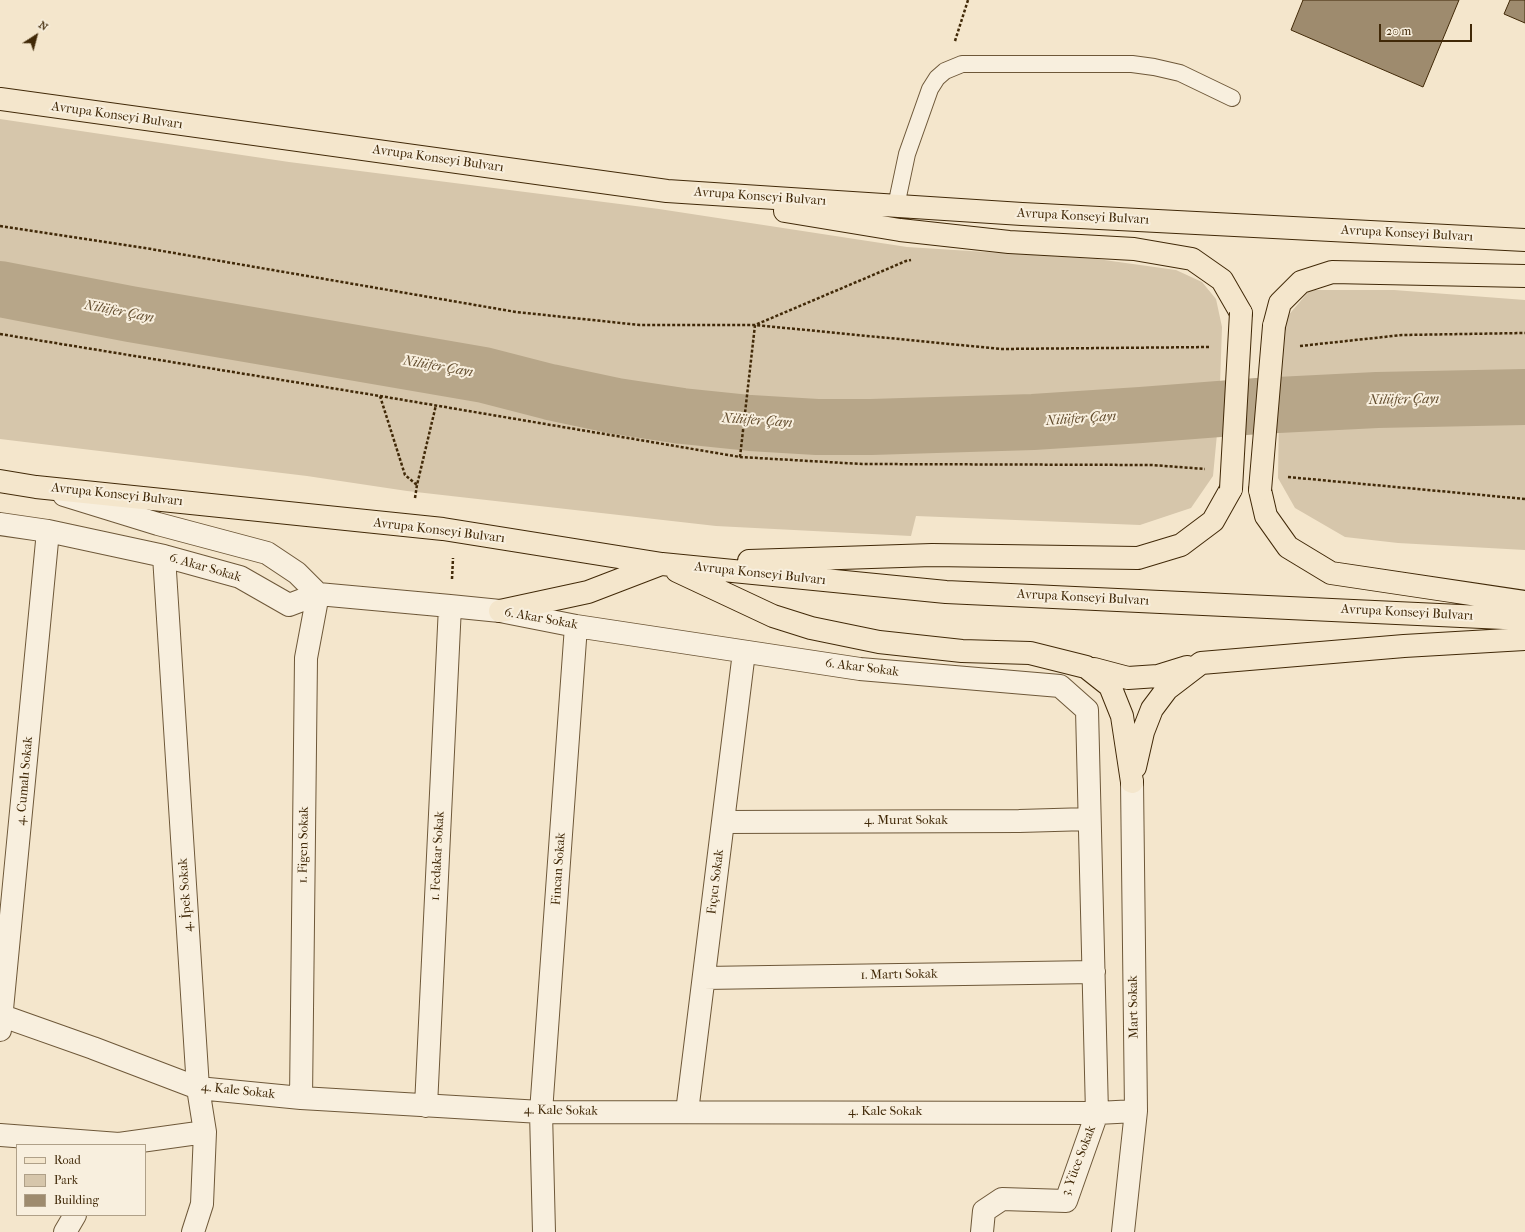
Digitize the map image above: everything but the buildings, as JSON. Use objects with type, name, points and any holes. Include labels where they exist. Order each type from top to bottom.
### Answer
[{"type":"main road","name":"Avrupa Konseyi Bulvarı","points":[[0,100],[668,191],[1022,214],[1525,240]]},
{"type":"main road","points":[[500,612],[588,592],[662,564],[932,555],[1138,558],[1181,545],[1213,521],[1231,489],[1241,313],[1222,280],[1192,259],[1134,249],[1009,242],[900,230],[668,191]]},
{"type":"main road","points":[[1525,276],[1332,272],[1301,282],[1280,304],[1274,326],[1260,490],[1266,516],[1288,547],[1331,573],[1525,602]]},
{"type":"main road","name":"Avrupa Konseyi Bulvarı","points":[[0,481],[36,487],[443,529],[662,564],[946,592],[1525,618]]},
{"type":"main road","points":[[662,564],[773,616],[810,628],[879,642],[962,651],[1030,653],[1128,678],[1158,676],[1201,663],[1404,646],[1525,639]]},
{"type":"main road","points":[[1132,782],[1142,732],[1152,709],[1168,689],[1201,663]]},
{"type":"main road","points":[[1086,667],[1110,686],[1113,692],[1122,716],[1132,782]]},
{"type":"street","points":[[36,487],[158,524],[267,554],[297,573],[318,594]]},
{"type":"street","name":"6. Akar Sokak","points":[[0,524],[48,531],[164,556],[240,577],[289,605],[318,594],[450,606],[500,612],[576,626],[860,669],[1060,686],[1087,710],[1090,819]]},
{"type":"street","name":"4. Cumalı Sokak","points":[[1,1021],[48,531]]},
{"type":"street","name":"4. İpek Sokak","points":[[164,556],[198,1088],[205,1132],[202,1204],[193,1232]]},
{"type":"street","name":"1. Figen Sokak","points":[[301,1098],[306,658],[318,594]]},
{"type":"street","name":"1. Fedakar Sokak","points":[[426,1106],[450,606]]},
{"type":"street","name":"Fincan Sokak","points":[[544,1232],[541,1112],[576,626]]},
{"type":"street","name":"Fıçıcı Sokak","points":[[687,1112],[744,652]]},
{"type":"street","name":"Mart Sokak","points":[[1123,1232],[1136,1111],[1132,782]]},
{"type":"street","points":[[1090,819],[1097,1113]]},
{"type":"street","name":"4. Murat Sokak","points":[[723,822],[1019,821],[1090,819]]},
{"type":"street","name":"1. Martı Sokak","points":[[704,978],[1094,972]]},
{"type":"street","name":"4. Kale Sokak","points":[[1,1021],[93,1048],[198,1088],[301,1098],[541,1112],[1097,1113],[1136,1111]]},
{"type":"street","name":"3. Yüce Sokak","points":[[982,1232],[984,1211],[1002,1199],[1066,1201],[1097,1113]]},
{"type":"street","points":[[0,1135],[118,1144],[205,1132]]},
{"type":"street","points":[[65,1232],[75,1216]]},
{"type":"lane","points":[[896,206],[907,154],[930,89],[937,78],[945,71],[962,64],[1132,64],[1180,73],[1232,98]]},
{"type":"path","points":[[945,71],[968,0]]},
{"type":"path","points":[[0,226],[145,248],[516,312],[640,325],[755,325],[1002,349],[1217,347]]},
{"type":"path","points":[[755,325],[906,261],[913,260]]},
{"type":"path","points":[[740,457],[755,325]]},
{"type":"path","points":[[1294,347],[1402,334],[1525,333]]},
{"type":"path","points":[[0,334],[436,405],[740,457],[862,464],[1152,465],[1206,470]]},
{"type":"path","points":[[380,396],[405,475],[417,485]]},
{"type":"path","points":[[415,499],[436,405]]},
{"type":"path","points":[[1285,476],[1525,499]]},
{"type":"green space","points":[[0,119],[289,162],[659,209],[907,247],[1097,259],[1176,270],[1202,282],[1216,299],[1222,327],[1219,413],[1213,476],[1191,508],[1140,525],[916,516],[911,536],[716,526],[407,491],[307,476],[0,439]]},
{"type":"green space","points":[[1310,290],[1394,290],[1525,300],[1525,550],[1398,543],[1345,537],[1295,508],[1278,478],[1280,344],[1286,318]]},
{"type":"waterway","name":"Nilüfer Çayı","points":[[0,289],[130,314],[484,375],[550,392],[616,406],[682,416],[750,423],[817,427],[871,427],[1033,422],[1258,406],[1377,400],[1525,397]]}]
